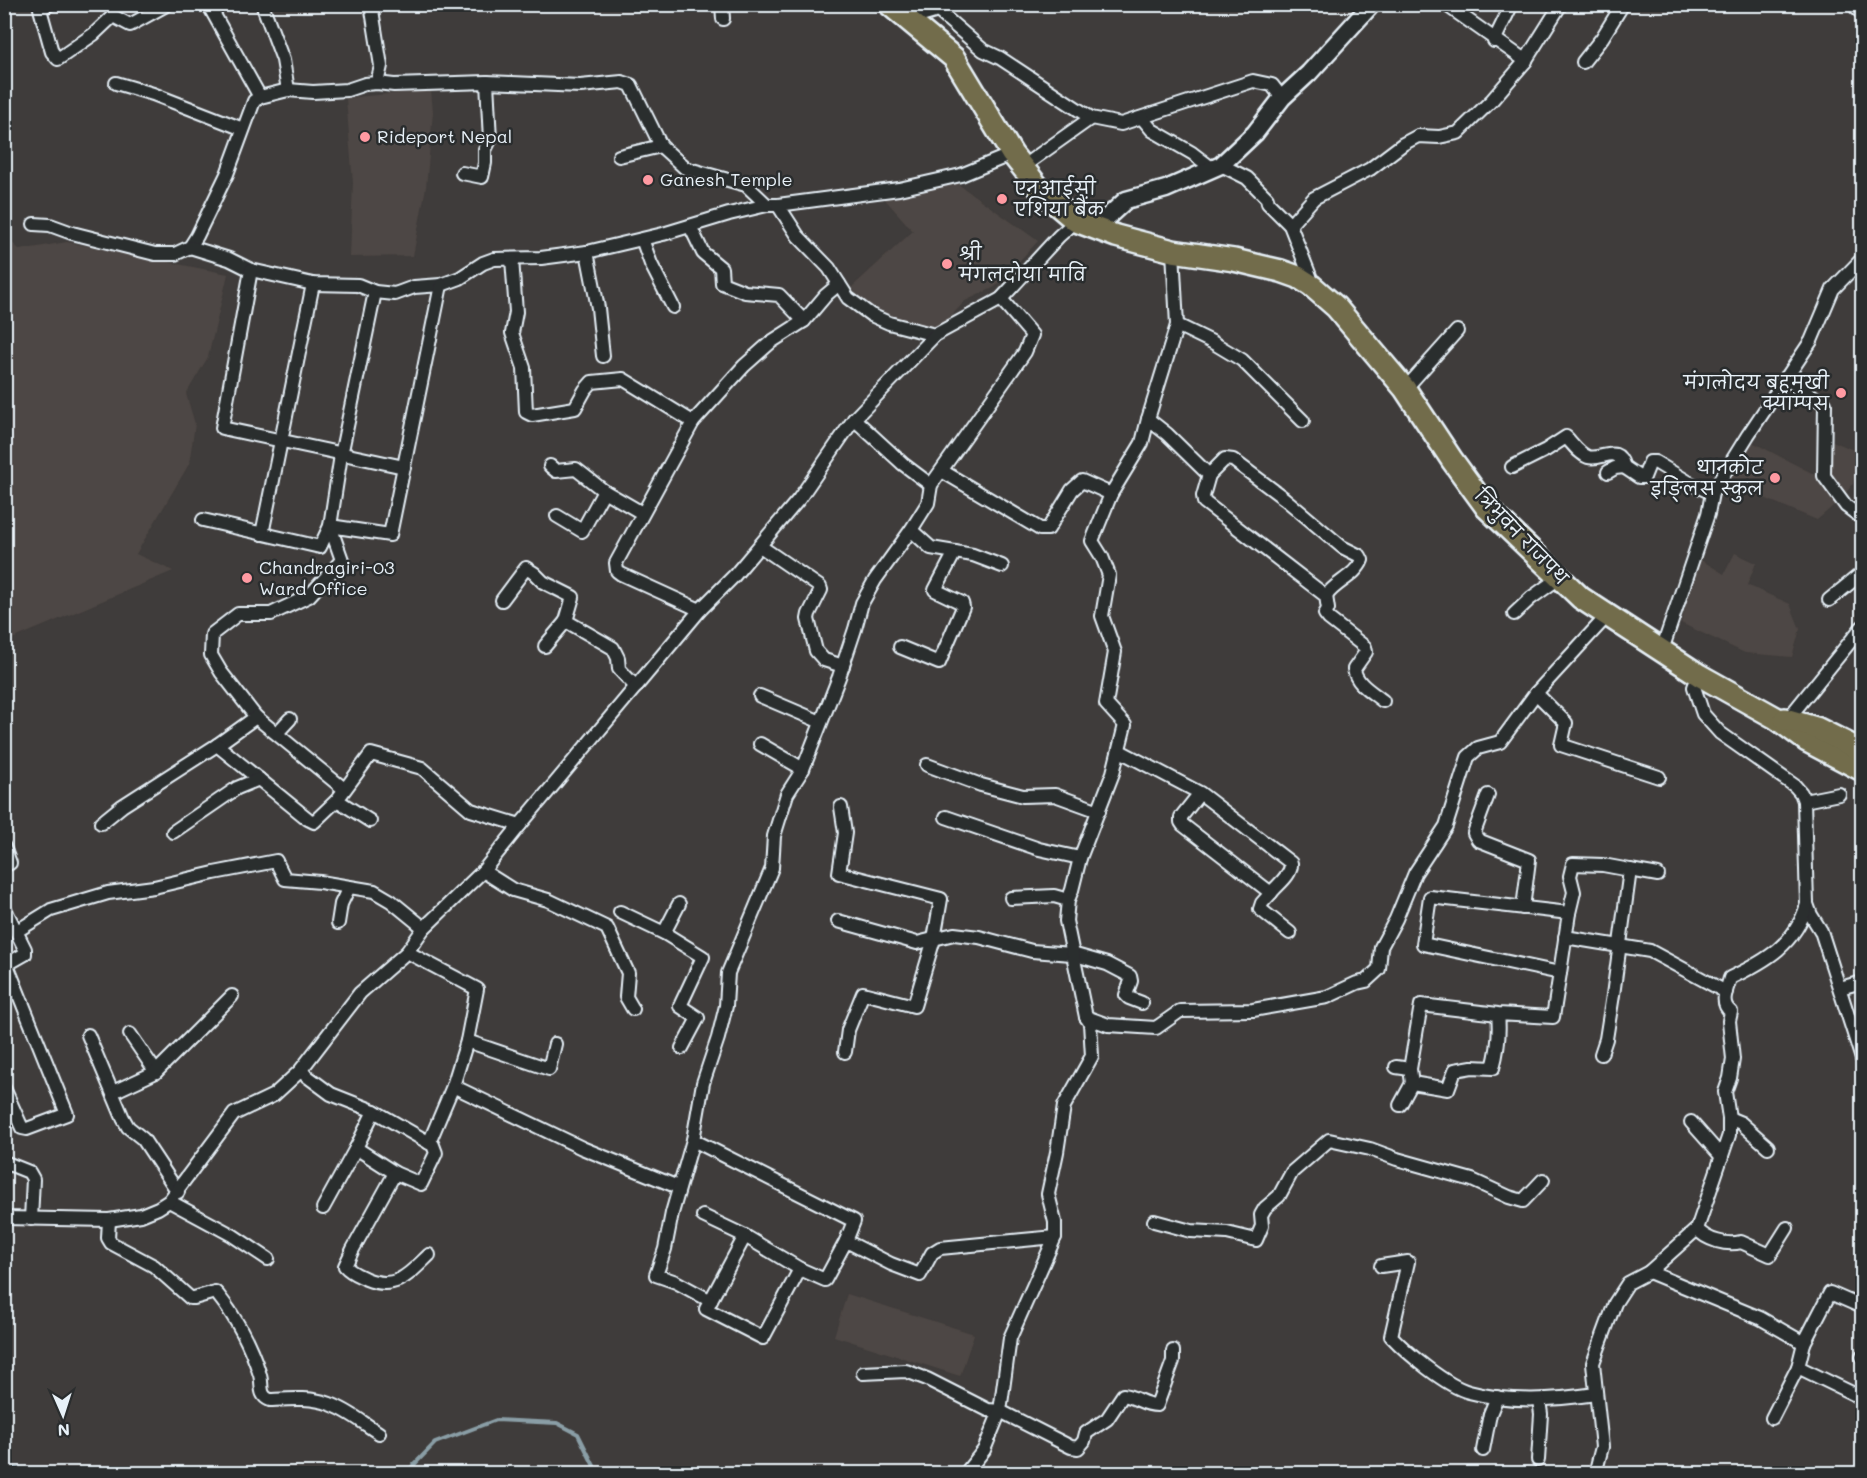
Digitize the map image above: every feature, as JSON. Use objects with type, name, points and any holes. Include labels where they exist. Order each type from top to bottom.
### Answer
[{"type":"highway","name":"त्रिभुवन राजपथ","points":[[889,4],[954,58],[1017,160],[1043,193],[1076,221],[1116,236],[1173,251],[1258,265],[1298,278],[1312,286],[1336,307],[1405,389],[1487,508],[1581,598],[1699,675],[1782,719],[1816,728],[1863,751]]},
{"type":"highway","name":"त्रिभुवन राजपथ","points":[[1782,719],[1807,741],[1863,770]]},
{"type":"street","points":[[50,4],[40,9],[52,52],[58,59],[94,34],[113,16],[130,25],[168,4]]},
{"type":"street","points":[[208,4],[260,97]]},
{"type":"street","points":[[262,4],[283,60],[288,90]]},
{"type":"street","points":[[371,4],[381,66],[377,83]]},
{"type":"street","points":[[722,4],[723,19]]},
{"type":"street","points":[[4,1218],[108,1220],[141,1215],[158,1208],[173,1197],[234,1114],[274,1095],[300,1071],[360,993],[407,952],[424,928],[483,871],[700,610],[734,576],[800,499],[854,419],[935,335],[1001,299],[1059,236],[1076,221],[1102,222],[1126,200],[1166,189],[1217,167],[1255,133],[1282,98],[1309,73],[1372,4]]},
{"type":"street","points":[[1444,4],[1494,41],[1526,61]]},
{"type":"street","points":[[1494,41],[1512,4]]},
{"type":"street","points":[[1290,225],[1314,198],[1370,169],[1403,144],[1418,136],[1439,137],[1458,132],[1492,100],[1526,61],[1561,4]]},
{"type":"street","points":[[1583,62],[1602,38],[1623,4]]},
{"type":"street","points":[[1855,4],[1856,8],[1863,13]]},
{"type":"street","points":[[911,23],[921,16],[938,11],[983,51],[1000,58],[1091,118],[1121,124],[1253,81],[1272,85],[1282,98]]},
{"type":"street","points":[[462,174],[482,177],[485,150],[490,140],[486,82]]},
{"type":"street","points":[[34,224],[50,225],[72,233],[155,254],[175,254],[190,247],[227,174],[254,101],[260,97],[288,90],[313,92],[347,90],[377,83],[394,85],[486,82],[580,86],[622,82],[631,86],[661,146],[685,168],[746,185],[773,205],[798,236],[829,268],[848,298],[871,315],[935,335]]},
{"type":"street","points":[[116,83],[153,94],[243,129]]},
{"type":"street","points":[[190,247],[229,259],[251,270],[313,284],[358,285],[375,292],[395,294],[414,287],[441,285],[494,259],[541,258],[586,252],[773,205],[899,189],[961,176],[1017,160],[1091,118]]},
{"type":"street","points":[[1142,118],[1152,130],[1217,167],[1246,178],[1267,198],[1268,203],[1290,225],[1312,286]]},
{"type":"street","points":[[620,156],[661,146]]},
{"type":"street","points":[[690,226],[703,253],[721,268],[722,283],[745,292],[779,295],[804,321]]},
{"type":"street","points":[[642,239],[651,264],[673,307]]},
{"type":"street","points":[[965,1473],[984,1450],[1000,1411],[1010,1338],[1055,1237],[1055,1222],[1048,1194],[1064,1106],[1092,1056],[1090,1023],[1086,1017],[1066,921],[1068,900],[1080,858],[1120,751],[1125,725],[1106,704],[1115,652],[1102,616],[1109,575],[1092,541],[1111,494],[1142,443],[1177,325],[1173,251]]},
{"type":"street","points":[[586,252],[598,308],[603,356]]},
{"type":"street","points":[[512,259],[516,312],[512,333],[524,368],[526,412],[532,416],[575,408],[592,382],[623,379],[693,422]]},
{"type":"street","points":[[1662,650],[1708,514],[1712,493],[1811,341],[1833,289],[1863,259]]},
{"type":"street","points":[[251,270],[222,428],[404,467]]},
{"type":"street","points":[[262,534],[313,284]]},
{"type":"street","points":[[700,610],[617,571],[616,563],[693,422],[744,366],[771,342],[804,321],[826,295],[839,284]]},
{"type":"street","points":[[330,526],[390,535],[441,285]]},
{"type":"street","points":[[203,520],[320,547],[330,526],[341,455],[375,292]]},
{"type":"street","points":[[711,1301],[676,1282],[656,1275],[678,1187],[693,1140],[703,1083],[726,1006],[728,973],[772,868],[774,836],[787,794],[803,769],[843,666],[862,603],[875,580],[928,503],[931,485],[1025,352],[1032,335],[1001,299]]},
{"type":"street","points":[[1177,325],[1242,360],[1303,421]]},
{"type":"street","points":[[1405,389],[1457,331]]},
{"type":"street","points":[[1785,378],[1825,404],[1824,476],[1846,506],[1862,514]]},
{"type":"street","points":[[854,419],[903,464],[931,485]]},
{"type":"street","points":[[1148,419],[1209,475]]},
{"type":"street","points":[[1512,467],[1566,437],[1590,458],[1616,455],[1624,467],[1640,478],[1644,477],[1650,462],[1655,462],[1712,493]]},
{"type":"street","points":[[1326,596],[1204,502],[1203,496],[1209,475],[1224,459],[1233,459],[1342,547],[1360,556],[1362,560],[1360,567],[1330,590],[1326,596],[1328,609],[1325,614],[1365,647],[1365,652],[1354,669],[1355,675],[1383,701]]},
{"type":"street","points":[[550,466],[556,471],[576,469],[604,491],[642,513]]},
{"type":"street","points":[[1608,472],[1624,467]]},
{"type":"street","points":[[942,471],[1040,529],[1048,529],[1072,490],[1082,481],[1111,494]]},
{"type":"street","points":[[557,516],[582,531],[604,491]]},
{"type":"street","points":[[330,526],[342,560],[309,596],[271,614],[238,614],[213,634],[211,655],[221,672],[256,717],[277,733],[370,821]]},
{"type":"street","points":[[911,530],[931,548],[973,555],[1002,566]]},
{"type":"street","points":[[760,546],[820,587],[821,590],[808,619],[816,651],[824,660],[843,666]]},
{"type":"street","points":[[900,646],[939,663],[963,607],[962,603],[935,590],[955,552]]},
{"type":"street","points":[[502,600],[526,568],[543,582],[573,597],[566,621],[545,645]]},
{"type":"street","points":[[1829,600],[1863,573]]},
{"type":"street","points":[[1515,614],[1531,598],[1559,578]]},
{"type":"street","points":[[1086,1017],[1108,1025],[1156,1028],[1180,1011],[1264,1008],[1327,997],[1366,981],[1379,969],[1381,947],[1396,919],[1415,873],[1446,826],[1468,757],[1478,748],[1500,742],[1536,693],[1607,616]]},
{"type":"street","points":[[566,621],[614,648],[619,669],[636,687]]},
{"type":"street","points":[[1782,719],[1863,627]]},
{"type":"street","points":[[1699,675],[1694,687],[1703,714],[1720,734],[1795,786],[1801,793],[1804,801],[1807,904],[1821,931],[1863,1059]]},
{"type":"street","points":[[1536,693],[1566,723],[1561,745],[1659,777]]},
{"type":"street","points":[[760,696],[821,722]]},
{"type":"street","points":[[101,822],[122,806],[217,746],[256,717]]},
{"type":"street","points":[[277,733],[290,719]]},
{"type":"street","points":[[760,744],[803,769]]},
{"type":"street","points":[[217,746],[314,822],[341,794],[371,754],[422,768],[471,810],[519,825]]},
{"type":"street","points":[[1120,751],[1200,793],[1291,864],[1292,868],[1288,874],[1260,909],[1290,933]]},
{"type":"street","points":[[927,765],[992,788],[1023,796],[1055,795],[1098,811]]},
{"type":"street","points":[[173,832],[237,788],[259,779]]},
{"type":"street","points":[[1200,793],[1181,817],[1180,822],[1271,893]]},
{"type":"street","points":[[1804,801],[1839,794]]},
{"type":"street","points":[[1488,795],[1474,834],[1478,840],[1529,860],[1523,908]]},
{"type":"street","points":[[841,807],[845,833],[839,873],[941,899],[934,939],[914,1006],[863,993],[848,1030],[845,1052]]},
{"type":"street","points":[[946,817],[1039,849],[1080,858]]},
{"type":"street","points":[[4,847],[10,863],[4,866]]},
{"type":"street","points":[[17,931],[51,910],[108,893],[154,887],[276,861],[285,879],[374,891],[392,901],[424,928]]},
{"type":"street","points":[[1400,1105],[1412,1083],[1410,1069],[1421,1005],[1498,1014],[1553,1017],[1574,892],[1570,876],[1573,864],[1603,865],[1658,874]]},
{"type":"street","points":[[1601,1054],[1606,1039],[1630,870]]},
{"type":"street","points":[[483,871],[513,890],[548,900],[607,928],[628,973],[626,997],[633,1009]]},
{"type":"street","points":[[338,923],[341,904],[349,887]]},
{"type":"street","points":[[1011,898],[1054,896],[1068,900]]},
{"type":"street","points":[[1560,973],[1423,944],[1430,897],[1569,913]]},
{"type":"street","points":[[664,933],[679,904]]},
{"type":"street","points":[[1595,1473],[1602,1447],[1593,1363],[1615,1303],[1628,1283],[1649,1272],[1697,1229],[1729,1135],[1730,1118],[1725,1092],[1733,1059],[1729,1021],[1731,1012],[1726,1008],[1724,1000],[1730,978],[1761,963],[1794,934],[1807,904]]},
{"type":"street","points":[[4,907],[25,949],[25,954],[6,965],[67,1114],[27,1129],[22,1128],[4,1088]]},
{"type":"street","points":[[620,912],[664,933],[704,957],[680,1006],[698,1018],[682,1048]]},
{"type":"street","points":[[838,921],[917,943],[954,934],[979,937],[1032,951],[1072,954],[1107,964],[1130,976],[1131,981],[1126,995],[1142,1003]]},
{"type":"street","points":[[1565,937],[1650,951],[1726,992]]},
{"type":"street","points":[[407,952],[477,989],[467,1041],[453,1086],[429,1143]]},
{"type":"street","points":[[1840,988],[1863,982]]},
{"type":"street","points":[[113,1092],[156,1072],[232,996]]},
{"type":"street","points":[[1412,1083],[1448,1089],[1455,1070],[1472,1067],[1493,1068],[1500,1026],[1498,1014]]},
{"type":"street","points":[[130,1034],[156,1072]]},
{"type":"street","points":[[88,1035],[123,1118],[128,1127],[143,1139],[173,1197],[268,1259]]},
{"type":"street","points":[[467,1041],[548,1073],[555,1044]]},
{"type":"street","points":[[1396,1066],[1410,1069]]},
{"type":"street","points":[[300,1071],[331,1094],[374,1111],[433,1145],[436,1153],[421,1184],[395,1173],[356,1148]]},
{"type":"street","points":[[453,1086],[582,1148],[678,1187]]},
{"type":"street","points":[[323,1208],[374,1111]]},
{"type":"street","points":[[1730,1118],[1741,1123],[1768,1147]]},
{"type":"street","points":[[1691,1122],[1722,1157]]},
{"type":"street","points":[[693,1140],[854,1221],[825,1280],[800,1269],[745,1236],[703,1216]]},
{"type":"street","points":[[1154,1221],[1191,1231],[1227,1233],[1256,1240],[1262,1226],[1260,1215],[1265,1208],[1279,1197],[1292,1172],[1329,1140],[1370,1149],[1472,1180],[1523,1201],[1543,1180]]},
{"type":"street","points":[[4,1162],[29,1172],[33,1179],[31,1219]]},
{"type":"street","points":[[395,1173],[345,1266],[350,1271],[378,1284],[386,1284],[396,1282],[409,1274],[429,1255]]},
{"type":"street","points":[[108,1220],[108,1238],[111,1243],[154,1266],[185,1295],[194,1298],[215,1292],[218,1295],[242,1329],[261,1377],[262,1394],[266,1398],[270,1400],[316,1400],[331,1404],[379,1433]]},
{"type":"street","points":[[1697,1229],[1701,1234],[1712,1239],[1733,1244],[1741,1242],[1770,1255],[1787,1228]]},
{"type":"street","points":[[745,1236],[706,1309],[763,1338],[800,1269]]},
{"type":"street","points":[[846,1241],[891,1264],[920,1275],[932,1253],[940,1248],[1055,1237]]},
{"type":"street","points":[[1381,1266],[1408,1262],[1391,1336],[1441,1377],[1467,1391],[1497,1397],[1539,1400],[1596,1394]]},
{"type":"street","points":[[1649,1272],[1760,1318],[1804,1343]]},
{"type":"street","points":[[1772,1418],[1798,1367],[1804,1343],[1830,1293],[1863,1307]]},
{"type":"street","points":[[863,1374],[906,1371],[988,1410],[1000,1411],[1077,1448],[1084,1441],[1086,1433],[1107,1419],[1124,1395],[1148,1405],[1157,1405],[1173,1361],[1173,1351]]},
{"type":"street","points":[[1798,1367],[1863,1398]]},
{"type":"street","points":[[1483,1450],[1490,1414],[1497,1397]]},
{"type":"street","points":[[1538,1460],[1541,1414],[1539,1400]]},
{"type":"shaded area","name":"Rideport Nepal","points":[[431,90],[433,112],[426,187],[413,256],[350,257],[353,183],[346,98]]},
{"type":"shaded area","name":"श्री मंगलदोया मावि","points":[[941,172],[1038,241],[995,287],[965,301],[939,329],[920,329],[893,316],[873,311],[851,288],[913,231],[875,188]]},
{"type":"shaded area","points":[[4,235],[20,250],[67,242],[228,274],[208,357],[186,394],[195,424],[189,464],[136,554],[173,571],[5,642]]},
{"type":"shaded area","name":"थानकोट इङ्लिस स्कुल","points":[[1828,439],[1858,452],[1853,484],[1840,500],[1817,520],[1762,497],[1726,477],[1752,442],[1827,481]]},
{"type":"shaded area","points":[[1735,553],[1756,563],[1747,585],[1790,604],[1800,629],[1792,657],[1745,653],[1681,623],[1701,560],[1724,574]]},
{"type":"shaded area","points":[[847,1294],[974,1334],[960,1376],[834,1336]]},
{"type":"waterway","points":[[405,1474],[435,1443],[496,1420],[557,1423],[578,1434],[598,1474]]},
{"type":"waterway","points":[[4,1465],[34,1474]]},
{"type":"place","name":"Rideport Nepal","points":[[365,137]]},
{"type":"place","name":"Ganesh Temple","points":[[648,180]]},
{"type":"place","name":"एनआईसी एशिया बैंक","points":[[1002,199]]},
{"type":"place","name":"श्री मंगलदोया मावि","points":[[947,264]]},
{"type":"place","name":"मंगलोदय बहुमुखी क्याम्पस","points":[[1841,393]]},
{"type":"place","name":"थानकोट इङ्लिस स्कुल","points":[[1775,478]]},
{"type":"place","name":"Chandragiri-03 Ward Office","points":[[247,578]]}]
